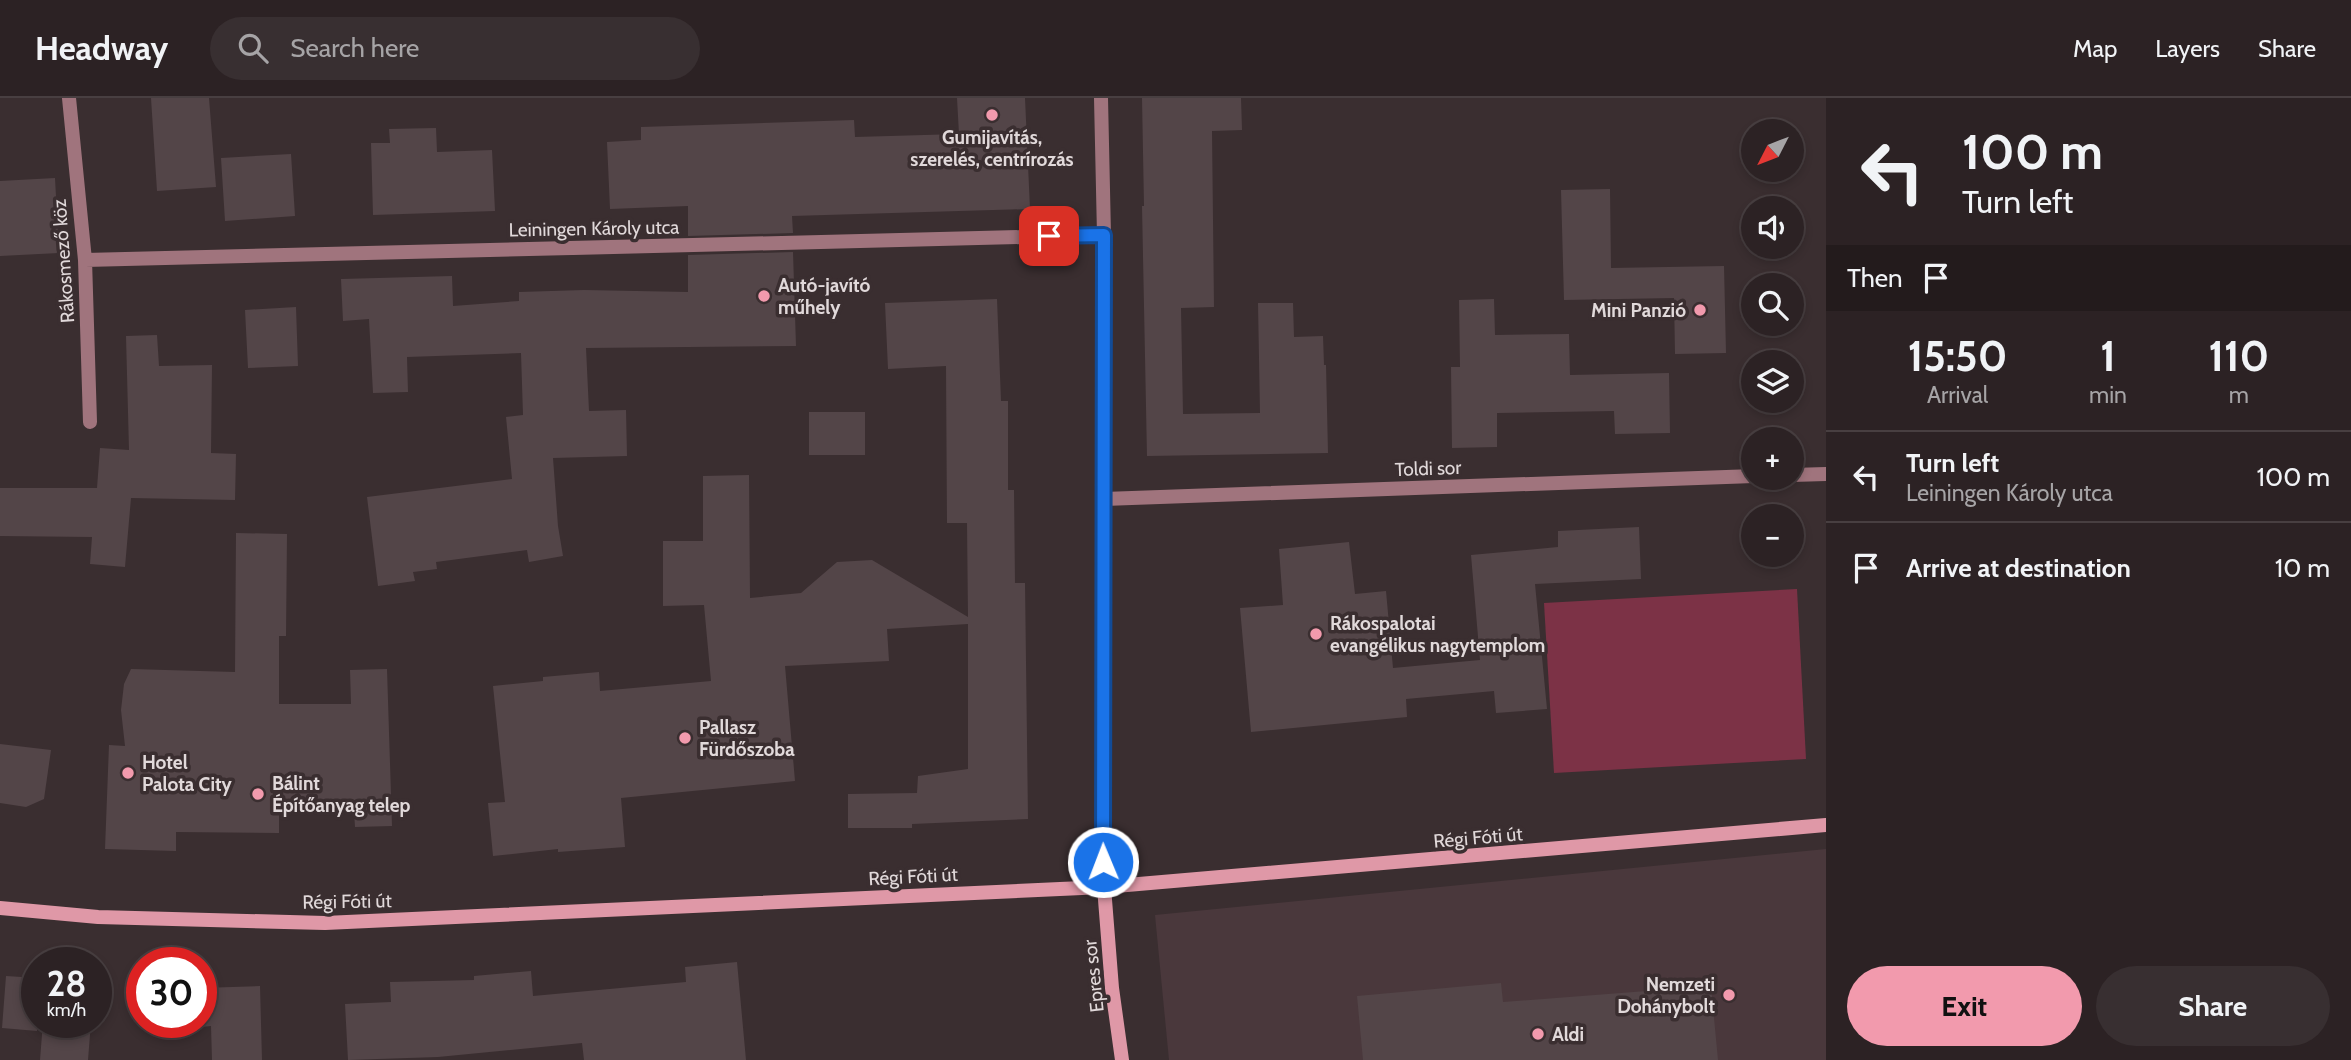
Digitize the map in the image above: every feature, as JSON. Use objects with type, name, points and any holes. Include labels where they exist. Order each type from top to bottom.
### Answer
[{"type":"main road","name":"Régi Fóti út","points":[[0,908],[98,917],[325,923],[1104,887],[1826,825]]},
{"type":"main road","name":"Epres sor","points":[[1104,887],[1112,988],[1122,1060]]},
{"type":"street","name":"Rákosmező köz","points":[[69,98],[85,260],[90,422]]},
{"type":"street","points":[[1101,98],[1104,235],[1104,887]]},
{"type":"street","name":"Leiningen Károly utca","points":[[85,260],[1104,235]]},
{"type":"street","points":[[1804,475],[1826,474]]},
{"type":"street","name":"Toldi sor","points":[[1104,499],[1741,476]]},
{"type":"shaded area","points":[[1797,589],[1806,759],[1554,773],[1544,603]]},
{"type":"shaded area","points":[[1826,849],[1826,1060],[1169,1060],[1155,915]]},
{"type":"building","points":[[151,98],[209,98],[216,187],[157,191]]},
{"type":"building","points":[[957,98],[1025,98],[1030,209],[792,216],[793,233],[688,236],[688,206],[610,209],[607,142],[641,140],[641,127],[854,120],[855,137],[959,134]]},
{"type":"building","points":[[1142,98],[1241,98],[1242,130],[1212,131],[1214,307],[1181,308],[1183,414],[1260,413],[1258,303],[1293,303],[1294,337],[1323,336],[1328,453],[1147,456]]},
{"type":"building","points":[[436,128],[437,152],[492,150],[495,211],[373,215],[371,143],[390,143],[389,129]]},
{"type":"building","points":[[291,154],[295,216],[225,221],[221,158]]},
{"type":"building","points":[[55,178],[59,253],[0,256],[0,181]]},
{"type":"building","points":[[1610,189],[1611,268],[1724,266],[1726,353],[1675,354],[1674,298],[1564,300],[1561,190]]},
{"type":"building","points":[[793,252],[796,346],[586,348],[589,411],[626,410],[627,456],[553,458],[563,556],[529,562],[527,550],[436,562],[437,569],[413,572],[415,581],[378,586],[367,497],[512,479],[506,417],[523,415],[521,353],[407,357],[408,392],[373,393],[369,319],[343,321],[341,279],[452,276],[453,306],[519,301],[519,292],[688,292],[688,255]]},
{"type":"building","points":[[997,299],[1001,401],[1008,401],[1008,490],[1014,490],[1015,583],[1025,583],[1028,819],[912,824],[912,828],[848,828],[848,794],[917,793],[918,776],[968,769],[968,624],[887,629],[889,661],[785,666],[795,781],[621,798],[625,847],[558,852],[558,849],[493,856],[488,803],[505,802],[493,686],[543,681],[543,677],[599,672],[600,691],[711,681],[704,605],[663,606],[663,541],[703,541],[703,476],[749,475],[750,598],[801,593],[837,562],[872,560],[968,617],[967,523],[947,523],[946,366],[888,369],[885,303]]},
{"type":"building","points":[[1494,299],[1495,335],[1569,334],[1570,375],[1669,373],[1670,433],[1615,434],[1614,411],[1497,413],[1497,447],[1452,448],[1451,367],[1460,367],[1459,300]]},
{"type":"building","points":[[296,307],[298,366],[248,368],[245,310]]},
{"type":"building","points":[[157,335],[159,366],[212,365],[211,453],[236,454],[235,500],[131,498],[125,567],[90,564],[92,537],[0,536],[0,488],[97,488],[100,448],[129,450],[126,336]]},
{"type":"building","points":[[809,412],[865,412],[865,455],[809,455]]},
{"type":"building","name":"Rákospalotai evangélikus nagytemplom","points":[[1639,527],[1641,579],[1535,584],[1547,709],[1496,713],[1494,691],[1406,699],[1407,717],[1251,732],[1240,608],[1283,605],[1279,549],[1349,542],[1355,594],[1386,591],[1393,668],[1480,660],[1471,555],[1558,547],[1558,531]]},
{"type":"building","points":[[236,533],[287,534],[286,636],[279,636],[279,704],[351,704],[350,670],[387,669],[392,826],[355,827],[354,811],[279,812],[279,833],[176,832],[176,851],[105,849],[109,745],[125,746],[121,710],[124,684],[131,669],[235,672]]},
{"type":"building","points":[[0,744],[51,750],[44,799],[26,807],[0,803]]},
{"type":"building","points":[[737,962],[746,1060],[584,1060],[582,1043],[438,1057],[348,1060],[345,1004],[391,1002],[390,982],[474,980],[474,976],[531,971],[533,996],[686,982],[685,967]]},
{"type":"building","points":[[6,976],[21,977],[21,1030],[2,1028]]},
{"type":"building","name":"Aldi","points":[[1501,983],[1503,1002],[1711,986],[1718,1060],[1363,1060],[1357,996]]},
{"type":"building","points":[[260,986],[262,1060],[212,1060],[211,1038],[217,1038],[217,987]]},
{"type":"building","points":[[42,1038],[90,1038],[88,1060],[40,1060]]},
{"type":"place","name":"Gumijavítás, szerelés, centrírozás","points":[[992,115]]},
{"type":"place","name":"Autó-javító műhely","points":[[764,296]]},
{"type":"place","name":"Mini Panzió","points":[[1700,310]]},
{"type":"place","name":"Rákospalotai evangélikus nagytemplom","points":[[1316,634]]},
{"type":"place","name":"Pallasz Fürdőszoba","points":[[685,738]]},
{"type":"place","name":"Hotel Palota City","points":[[128,773]]},
{"type":"place","name":"Bálint Építőanyag telep","points":[[258,794]]},
{"type":"place","name":"Nemzeti Dohánybolt","points":[[1729,995]]},
{"type":"place","name":"Aldi","points":[[1538,1034]]},
{"type":"route","points":[[1049,236],[1104,235],[1103,862]]}]
